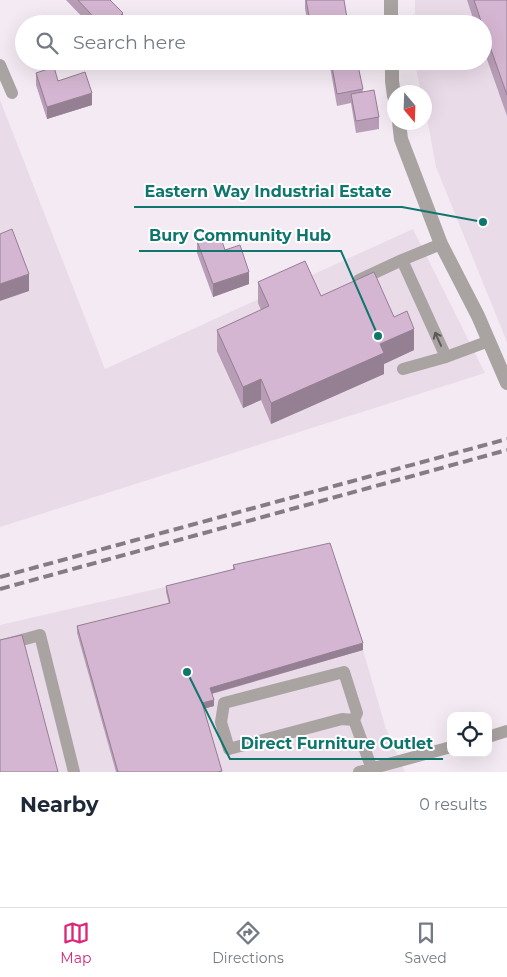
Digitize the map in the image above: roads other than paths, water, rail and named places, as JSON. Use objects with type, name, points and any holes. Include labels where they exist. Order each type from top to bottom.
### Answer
[{"type":"street","points":[[391,0],[392,15]]},
{"type":"street","points":[[393,70],[393,85]]},
{"type":"street","points":[[400,130],[401,139],[441,244],[490,341],[507,382]]},
{"type":"lane","points":[[0,65],[12,93]]},
{"type":"lane","points":[[351,284],[441,244]]},
{"type":"lane","points":[[402,260],[446,357]]},
{"type":"lane","points":[[403,369],[446,357],[490,341]]},
{"type":"lane","points":[[0,646],[40,635],[74,772]]},
{"type":"lane","points":[[354,720],[342,719],[229,749],[221,722],[224,703],[344,672],[357,713],[354,720],[372,769]]},
{"type":"lane","points":[[492,736],[507,731]]},
{"type":"lane","points":[[359,772],[391,768],[447,748]]},
{"type":"railway","points":[[0,577],[507,439]]},
{"type":"railway","points":[[0,589],[507,450]]},
{"type":"place","name":"Eastern Way Industrial Estate","points":[[483,222]]},
{"type":"place","name":"Bury Community Hub","points":[[378,336]]},
{"type":"place","name":"Direct Furniture Outlet","points":[[187,672]]}]
